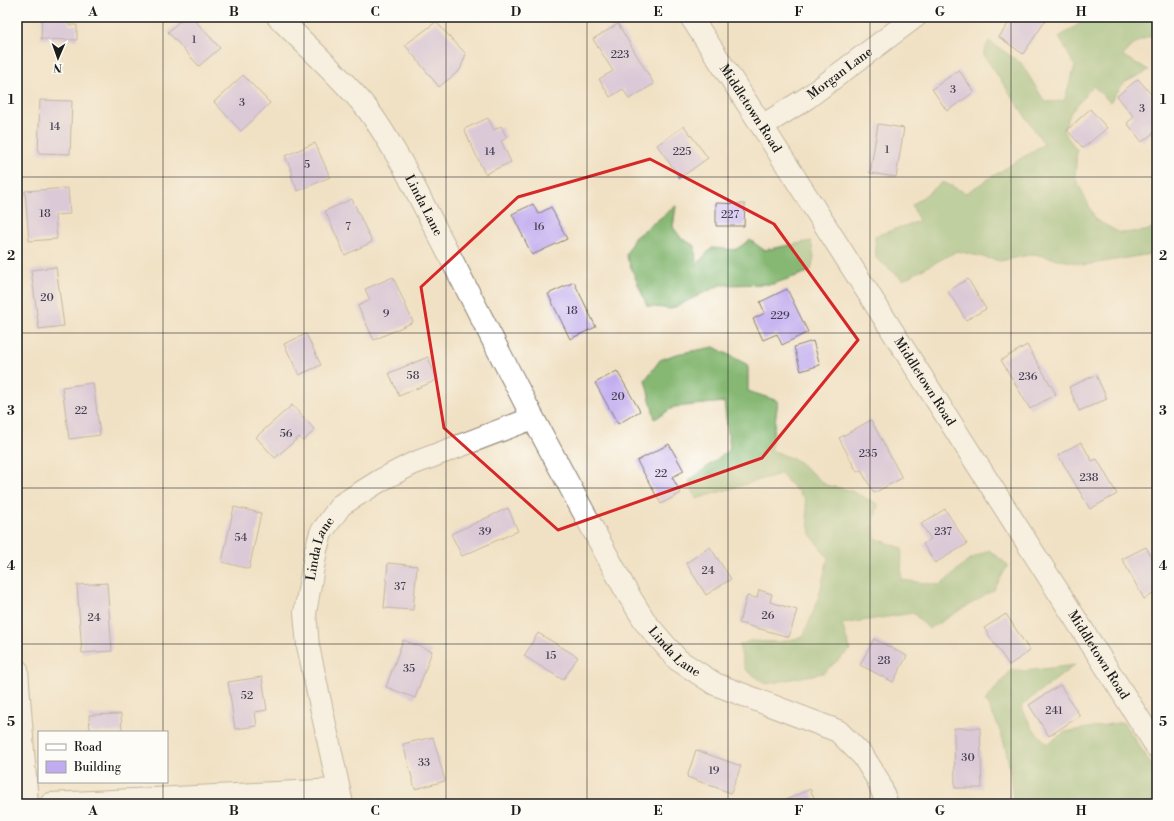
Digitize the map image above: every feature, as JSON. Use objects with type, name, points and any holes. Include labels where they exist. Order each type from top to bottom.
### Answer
[{"type":"street","name":"Linda Lane","points":[[278,17],[347,86],[365,106],[381,129],[404,167],[533,418],[625,589],[646,623],[678,660],[716,684],[838,731],[863,756],[878,780],[887,804]]},
{"type":"street","name":"Middletown Road","points":[[691,17],[1157,746]]},
{"type":"street","name":"Morgan Lane","points":[[762,126],[807,98],[915,17]]},
{"type":"street","name":"Linda Lane","points":[[340,797],[308,646],[305,614],[316,550],[321,533],[341,504],[381,480],[412,464],[533,418]]},
{"type":"street","points":[[17,670],[24,794]]},
{"type":"street","points":[[51,804],[340,797]]},
{"type":"highlighted area","points":[[650,159],[774,224],[858,340],[762,458],[558,530],[444,428],[421,287],[518,197]]},
{"type":"green space","points":[[1090,17],[1106,17],[1114,20],[1119,17],[1157,17],[1157,33],[1135,43],[1123,56],[1149,70],[1124,83],[1110,102],[1093,86],[1071,112],[1063,131],[1077,150],[1075,177],[1096,220],[1120,233],[1146,231],[1157,225],[1157,253],[1085,265],[1034,254],[1000,261],[957,251],[903,280],[876,258],[875,236],[919,221],[912,205],[943,182],[966,193],[1044,144],[983,54],[989,41],[1021,63],[1045,102],[1064,101],[1075,66],[1059,37]]},
{"type":"green space","points":[[676,206],[673,227],[681,238],[695,246],[696,265],[712,248],[735,250],[750,240],[764,250],[811,241],[814,258],[811,271],[773,284],[720,285],[671,309],[647,306],[626,255],[634,238]]},
{"type":"green space","points":[[714,347],[748,365],[748,391],[778,401],[771,450],[798,461],[826,485],[849,490],[878,504],[874,522],[875,538],[902,548],[901,580],[941,585],[967,561],[989,550],[1008,565],[994,590],[929,629],[913,613],[842,624],[850,650],[823,673],[766,684],[745,669],[739,645],[750,641],[779,642],[803,637],[818,600],[828,558],[810,534],[805,499],[780,474],[696,499],[689,481],[730,449],[724,402],[674,407],[655,419],[645,380],[660,360],[676,354]]},
{"type":"green space","points":[[1075,665],[1021,706],[1032,728],[1047,744],[1065,732],[1123,722],[1157,772],[1157,804],[1018,804],[1013,802],[1006,750],[998,726],[985,701],[1012,669],[1025,671]]},
{"type":"building","points":[[42,17],[69,17],[69,25],[77,25],[77,40],[41,39]]},
{"type":"building","points":[[184,17],[192,17],[220,48],[199,66],[168,32]]},
{"type":"building","points":[[572,17],[582,17],[576,22]]},
{"type":"building","points":[[1013,17],[1048,17],[1023,54],[999,37]]},
{"type":"building","points":[[436,22],[466,54],[460,70],[439,87],[405,45]]},
{"type":"building","points":[[618,24],[654,84],[629,99],[623,89],[610,97],[599,79],[613,71],[593,39]]},
{"type":"building","points":[[959,70],[974,92],[947,111],[932,89]]},
{"type":"building","points":[[243,75],[270,103],[241,131],[214,102]]},
{"type":"building","points":[[1138,79],[1157,101],[1157,130],[1142,142],[1127,123],[1134,117],[1117,96]]},
{"type":"building","points":[[40,100],[72,101],[70,154],[38,153]]},
{"type":"building","points":[[1090,109],[1107,128],[1083,148],[1067,130]]},
{"type":"building","points":[[488,118],[494,130],[501,126],[507,138],[501,141],[511,162],[485,174],[464,129]]},
{"type":"building","points":[[878,124],[904,128],[896,177],[870,173]]},
{"type":"building","points":[[684,126],[708,158],[680,178],[657,145]]},
{"type":"building","points":[[315,143],[330,177],[298,191],[291,175],[293,174],[285,156]]},
{"type":"building","points":[[68,188],[70,214],[55,215],[57,239],[29,241],[25,191]]},
{"type":"building","points":[[352,199],[372,242],[345,255],[325,211]]},
{"type":"building","points":[[716,203],[745,204],[744,226],[716,226]]},
{"type":"building","points":[[533,204],[538,214],[551,207],[567,239],[532,255],[512,214]]},
{"type":"building","points":[[56,267],[64,326],[39,329],[31,270]]},
{"type":"building","points":[[393,277],[413,322],[374,340],[358,306],[370,300],[365,289]]},
{"type":"building","points":[[968,279],[986,309],[966,320],[948,291]]},
{"type":"building","points":[[574,282],[596,327],[570,339],[548,294]]},
{"type":"building","points":[[787,289],[808,332],[782,345],[777,334],[763,340],[753,319],[765,313],[760,302]]},
{"type":"building","points":[[306,334],[321,365],[299,375],[284,344]]},
{"type":"building","points":[[813,341],[820,365],[801,371],[794,347]]},
{"type":"building","points":[[1027,345],[1056,394],[1030,409],[1001,360]]},
{"type":"building","points":[[428,357],[437,380],[399,396],[389,373]]},
{"type":"building","points":[[617,371],[640,411],[618,424],[595,383]]},
{"type":"building","points":[[1096,375],[1107,399],[1079,411],[1069,387]]},
{"type":"building","points":[[93,383],[100,435],[69,439],[62,387]]},
{"type":"building","points":[[292,405],[315,430],[303,441],[299,437],[275,458],[256,437]]},
{"type":"building","points":[[871,420],[902,478],[874,493],[861,470],[857,472],[839,438]]},
{"type":"building","points":[[1081,442],[1092,461],[1097,459],[1117,494],[1090,509],[1058,455]]},
{"type":"building","points":[[669,444],[684,471],[672,477],[681,493],[661,504],[637,461]]},
{"type":"building","points":[[234,507],[261,513],[249,569],[222,562]]},
{"type":"building","points":[[508,508],[518,531],[462,556],[451,534]]},
{"type":"building","points":[[945,509],[967,544],[935,563],[923,544],[931,539],[921,524]]},
{"type":"building","points":[[710,547],[731,579],[706,595],[686,563]]},
{"type":"building","points":[[1146,547],[1157,567],[1157,592],[1144,599],[1122,559]]},
{"type":"building","points":[[388,563],[417,566],[413,610],[384,608]]},
{"type":"building","points":[[107,583],[112,651],[82,653],[77,585]]},
{"type":"building","points":[[759,590],[772,594],[770,602],[797,610],[789,637],[739,623],[747,596],[757,598]]},
{"type":"building","points":[[1006,614],[1030,651],[1009,665],[984,628]]},
{"type":"building","points":[[538,633],[578,657],[563,680],[524,656]]},
{"type":"building","points":[[874,639],[907,656],[893,682],[860,665]]},
{"type":"building","points":[[403,640],[432,651],[415,698],[386,687]]},
{"type":"building","points":[[262,677],[267,710],[255,712],[257,726],[235,729],[228,682]]},
{"type":"building","points":[[1060,685],[1080,716],[1049,736],[1029,705]]},
{"type":"building","points":[[121,714],[122,731],[90,731],[89,715]]},
{"type":"building","points":[[954,728],[980,728],[982,788],[955,788]]},
{"type":"building","points":[[433,737],[445,781],[415,789],[403,744]]},
{"type":"building","points":[[696,750],[741,766],[731,793],[687,777]]},
{"type":"building","points":[[810,789],[817,804],[777,804]]}]
